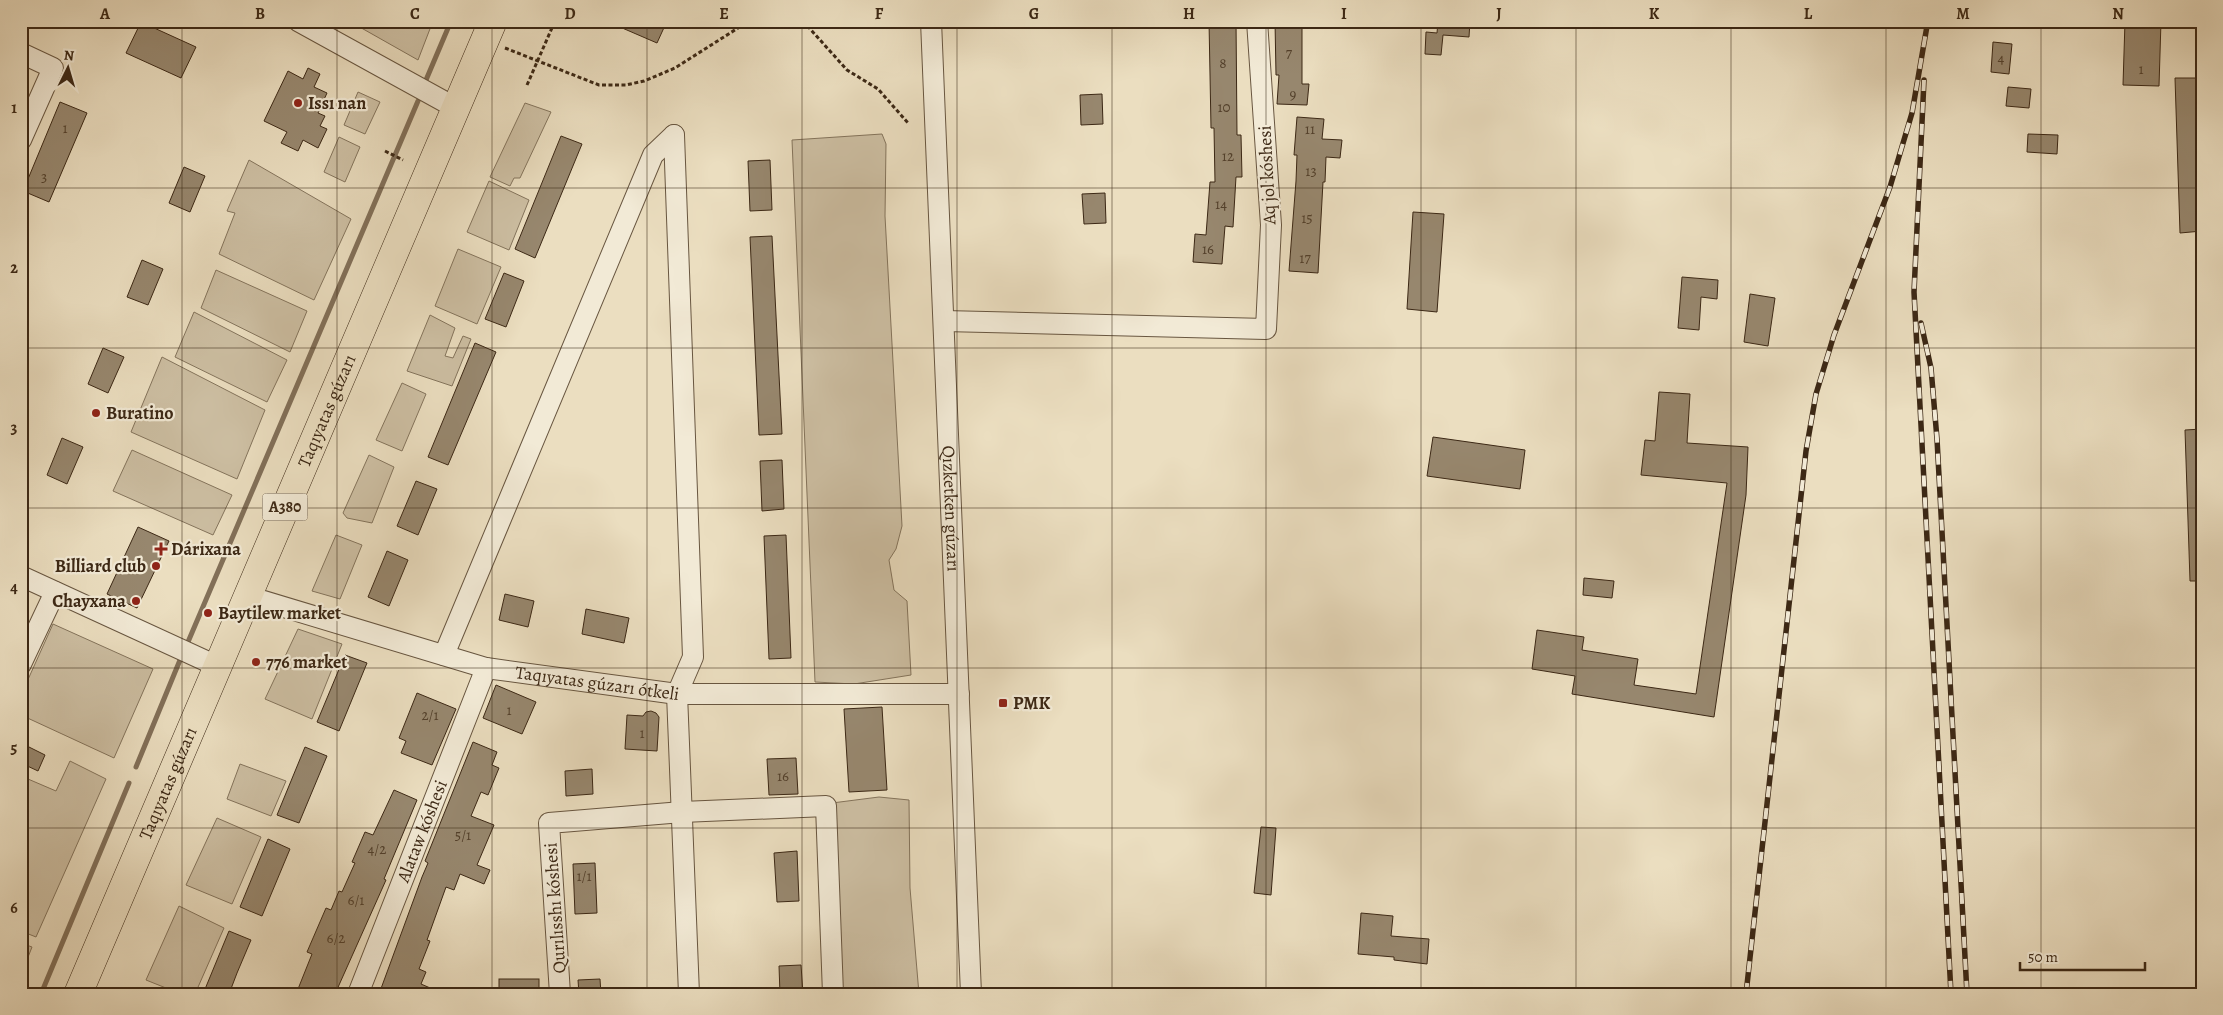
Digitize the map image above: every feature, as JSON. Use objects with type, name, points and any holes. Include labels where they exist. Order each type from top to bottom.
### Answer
[{"type":"highway","name":"Taqıyatas gúzarı","points":[[78,994],[489,29]]},
{"type":"street","points":[[298,21],[456,108]]},
{"type":"street","name":"Qızketken gúzarı","points":[[931,21],[971,994]]},
{"type":"street","name":"Aq jol kóshesi","points":[[944,321],[1266,329],[1271,225],[1257,21]]},
{"type":"street","points":[[21,53],[53,68],[21,140]]},
{"type":"street","points":[[444,656],[653,155],[674,135],[693,657],[677,694],[689,994]]},
{"type":"street","points":[[21,576],[217,666]]},
{"type":"street","points":[[21,664],[55,592]]},
{"type":"street","name":"Taqıyatas gúzarı ótkeli","points":[[247,596],[486,668],[677,694],[959,694]]},
{"type":"street","name":"Alataw kóshesi","points":[[358,994],[486,668]]},
{"type":"street","points":[[682,812],[826,806],[833,994]]},
{"type":"street","name":"Qurılısshı kóshesi","points":[[560,994],[549,822],[682,812]]},
{"type":"path","points":[[527,85],[555,21]]},
{"type":"path","points":[[489,29],[513,53],[600,85],[626,86],[644,81],[675,68],[738,28],[745,21]]},
{"type":"path","points":[[803,21],[847,70],[878,89],[908,123]]},
{"type":"path","points":[[385,151],[403,160]]},
{"type":"shaded area","points":[[349,21],[433,21],[418,60]]},
{"type":"shaded area","points":[[358,92],[380,102],[365,134],[344,125]]},
{"type":"shaded area","points":[[525,103],[551,112],[520,178],[514,178],[510,186],[490,177]]},
{"type":"shaded area","points":[[882,134],[886,144],[885,216],[902,526],[896,549],[889,560],[894,590],[907,601],[911,675],[854,684],[815,682],[792,140]]},
{"type":"shaded area","points":[[339,137],[360,147],[345,182],[324,172]]},
{"type":"shaded area","points":[[249,160],[351,219],[314,300],[219,254],[235,213],[227,211]]},
{"type":"shaded area","points":[[489,181],[529,200],[509,250],[467,232]]},
{"type":"shaded area","points":[[458,249],[501,267],[477,324],[435,306]]},
{"type":"shaded area","points":[[216,270],[307,311],[290,352],[201,308]]},
{"type":"shaded area","points":[[194,312],[287,360],[267,402],[175,357]]},
{"type":"shaded area","points":[[430,315],[455,328],[445,356],[453,358],[463,336],[471,339],[452,386],[407,371]]},
{"type":"shaded area","points":[[162,357],[265,410],[237,479],[131,432]]},
{"type":"shaded area","points":[[402,383],[426,394],[402,451],[376,440]]},
{"type":"shaded area","points":[[132,450],[232,495],[213,535],[113,491]]},
{"type":"shaded area","points":[[369,455],[394,467],[372,523],[347,518],[343,513]]},
{"type":"shaded area","points":[[336,535],[362,545],[340,599],[312,591]]},
{"type":"shaded area","points":[[53,624],[153,669],[114,758],[21,715],[21,695]]},
{"type":"shaded area","points":[[298,629],[342,644],[312,719],[265,699]]},
{"type":"shaded area","points":[[70,761],[106,779],[36,937],[21,931],[21,776],[56,791]]},
{"type":"shaded area","points":[[240,764],[286,781],[271,816],[227,799]]},
{"type":"shaded area","points":[[879,797],[909,800],[910,888],[919,994],[841,994],[832,803]]},
{"type":"shaded area","points":[[217,818],[261,837],[232,904],[186,885]]},
{"type":"shaded area","points":[[179,906],[224,928],[195,994],[181,994],[146,980]]},
{"type":"shaded area","points":[[21,943],[32,947],[21,975]]},
{"type":"building","points":[[606,21],[667,21],[657,43]]},
{"type":"building","points":[[1209,21],[1236,21],[1237,135],[1241,135],[1242,177],[1236,177],[1233,227],[1225,226],[1222,264],[1193,262],[1195,234],[1206,235],[1210,182],[1215,182],[1214,128],[1211,128]]},
{"type":"building","points":[[1275,21],[1302,21],[1302,84],[1309,84],[1307,105],[1277,104],[1279,75],[1276,75]]},
{"type":"building","points":[[1438,21],[1470,21],[1469,37],[1443,35],[1441,55],[1425,54],[1426,32],[1437,33]]},
{"type":"building","points":[[2125,21],[2161,21],[2159,86],[2123,85]]},
{"type":"building","points":[[141,22],[196,47],[181,78],[126,53]]},
{"type":"building","points":[[1993,42],[2012,44],[2009,74],[1991,72]]},
{"type":"building","name":"Issı nan","points":[[308,68],[320,74],[314,87],[327,93],[318,113],[325,116],[320,126],[327,129],[318,148],[303,140],[298,151],[281,143],[287,132],[264,121],[288,71],[303,79]]},
{"type":"building","points":[[2175,78],[2202,78],[2202,231],[2180,233]]},
{"type":"building","points":[[2008,87],[2031,89],[2029,108],[2006,106]]},
{"type":"building","points":[[1102,94],[1103,124],[1081,125],[1080,95]]},
{"type":"building","points":[[60,102],[87,113],[49,202],[23,191]]},
{"type":"building","points":[[1297,117],[1324,119],[1322,139],[1342,140],[1340,158],[1326,157],[1318,273],[1289,271],[1296,181],[1297,155],[1294,155]]},
{"type":"building","points":[[2028,134],[2058,135],[2057,154],[2027,152]]},
{"type":"building","points":[[561,136],[582,144],[535,258],[515,249]]},
{"type":"building","points":[[770,160],[772,210],[750,211],[748,161]]},
{"type":"building","points":[[184,167],[205,176],[190,212],[169,203]]},
{"type":"building","points":[[1105,193],[1106,223],[1084,224],[1082,194]]},
{"type":"building","points":[[1413,212],[1444,214],[1437,312],[1407,309]]},
{"type":"building","points":[[772,236],[782,434],[759,435],[750,237]]},
{"type":"building","points":[[142,260],[163,269],[148,305],[127,297]]},
{"type":"building","points":[[504,273],[524,281],[506,327],[485,319]]},
{"type":"building","points":[[1682,277],[1718,280],[1717,299],[1701,297],[1699,330],[1678,328]]},
{"type":"building","points":[[1750,294],[1775,298],[1768,346],[1744,342]]},
{"type":"building","points":[[475,343],[496,352],[448,465],[428,457]]},
{"type":"building","points":[[103,348],[124,357],[108,393],[88,384]]},
{"type":"building","points":[[1659,392],[1690,394],[1687,443],[1748,447],[1746,495],[1714,717],[1572,694],[1575,676],[1532,669],[1537,630],[1584,637],[1582,650],[1638,659],[1634,685],[1696,694],[1727,483],[1641,475],[1645,440],[1655,441]]},
{"type":"building","points":[[2202,429],[2202,581],[2190,581],[2185,430]]},
{"type":"building","points":[[1433,437],[1525,450],[1520,489],[1427,476]]},
{"type":"building","points":[[62,438],[83,447],[67,484],[47,475]]},
{"type":"building","points":[[782,460],[784,509],[762,511],[760,461]]},
{"type":"building","points":[[416,481],[437,489],[418,535],[397,526]]},
{"type":"building","points":[[138,527],[169,541],[137,608],[107,594]]},
{"type":"building","points":[[786,535],[791,658],[769,659],[764,536]]},
{"type":"building","points":[[387,551],[408,560],[389,606],[368,597]]},
{"type":"building","points":[[1584,578],[1614,581],[1612,598],[1583,595]]},
{"type":"building","points":[[505,594],[534,601],[528,627],[499,620]]},
{"type":"building","points":[[586,609],[629,618],[624,643],[582,634]]},
{"type":"building","points":[[345,655],[367,663],[339,731],[317,722]]},
{"type":"building","points":[[496,685],[536,702],[522,734],[483,718]]},
{"type":"building","points":[[417,693],[456,709],[432,765],[401,753],[406,741],[399,738]]},
{"type":"building","points":[[882,707],[887,790],[849,792],[844,709]]},
{"type":"building","points":[[651,711],[659,717],[657,751],[625,749],[627,715],[643,716],[646,712]]},
{"type":"building","points":[[473,742],[497,752],[492,765],[499,768],[488,795],[481,792],[471,816],[494,825],[477,865],[490,870],[484,884],[460,874],[454,890],[446,887],[427,940],[430,941],[419,969],[426,972],[421,984],[444,994],[379,994],[428,863],[425,861]]},
{"type":"building","points":[[21,743],[45,755],[38,771],[21,763]]},
{"type":"building","points":[[305,747],[327,756],[299,823],[277,815]]},
{"type":"building","points":[[796,758],[798,794],[769,795],[767,759]]},
{"type":"building","points":[[592,769],[593,794],[566,796],[565,771]]},
{"type":"building","points":[[394,790],[417,800],[384,879],[386,880],[335,994],[296,994],[312,954],[307,952],[326,908],[331,910],[339,891],[342,892],[355,863],[352,862],[365,832],[373,835]]},
{"type":"building","points":[[1261,827],[1276,828],[1271,895],[1254,893]]},
{"type":"building","points":[[268,839],[290,849],[262,916],[240,907]]},
{"type":"building","points":[[797,851],[799,901],[777,902],[774,853]]},
{"type":"building","points":[[595,863],[597,913],[575,914],[573,864]]},
{"type":"building","points":[[1361,913],[1393,916],[1391,936],[1429,939],[1427,964],[1394,960],[1394,957],[1358,954]]},
{"type":"building","points":[[229,931],[251,940],[229,994],[203,994]]},
{"type":"building","points":[[801,965],[803,994],[780,994],[779,966]]},
{"type":"building","points":[[499,979],[539,979],[539,994],[499,994]]},
{"type":"building","points":[[600,979],[601,994],[579,994],[578,980]]},
{"type":"waterway","points":[[426,80],[451,21]]},
{"type":"waterway","points":[[188,642],[418,101]]},
{"type":"waterway","points":[[136,767],[180,660]]},
{"type":"waterway","points":[[41,994],[129,783]]},
{"type":"railway","points":[[1746,994],[1806,451],[1816,394],[1834,335],[1890,187],[1912,113],[1927,26]]},
{"type":"railway","points":[[1924,80],[1914,292],[1951,994]]},
{"type":"railway","points":[[1921,323],[1931,368],[1937,439],[1967,994]]},
{"type":"place","name":"Issı nan","points":[[298,103]]},
{"type":"place","name":"Buratino","points":[[96,413]]},
{"type":"place","name":"Dárixana","points":[[161,549]]},
{"type":"place","name":"Billiard club","points":[[156,566]]},
{"type":"place","name":"Chayxana","points":[[136,601]]},
{"type":"place","name":"Baytilew market","points":[[208,613]]},
{"type":"place","name":"776 market","points":[[256,662]]},
{"type":"place","name":"PMK","points":[[1003,703]]}]
